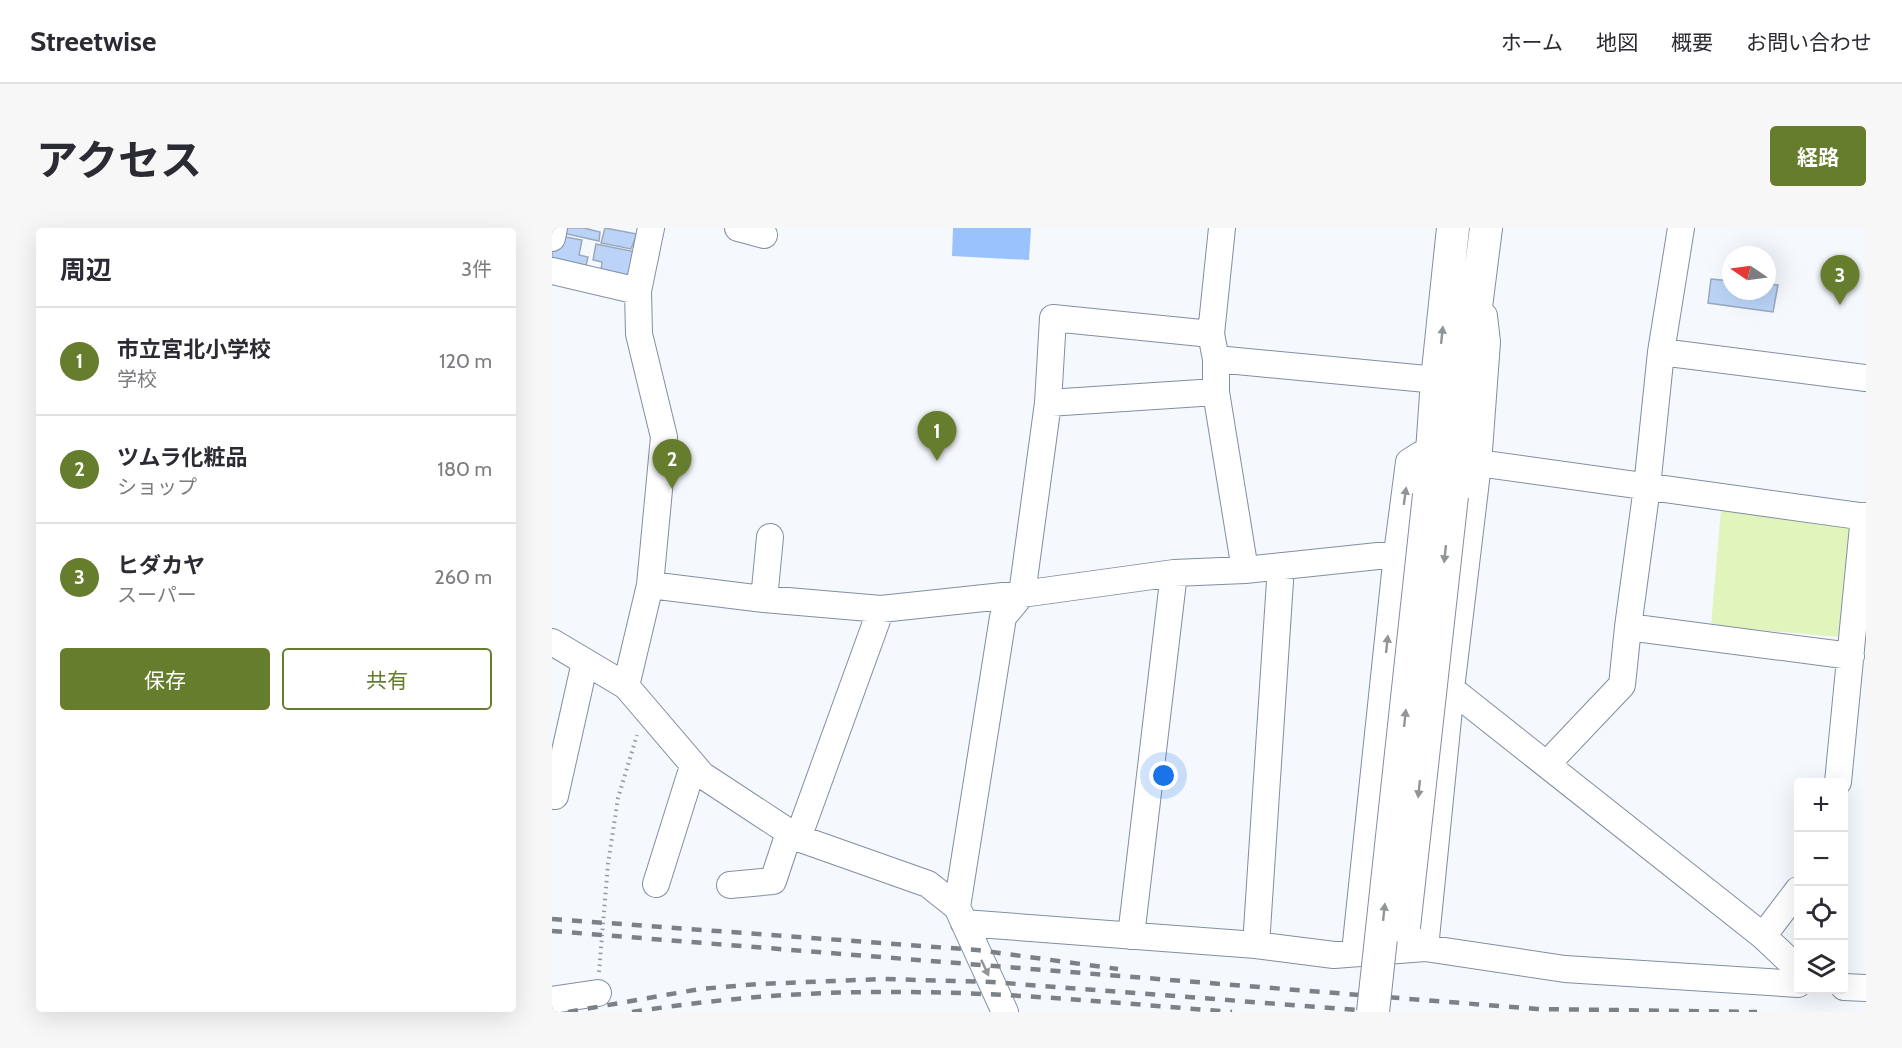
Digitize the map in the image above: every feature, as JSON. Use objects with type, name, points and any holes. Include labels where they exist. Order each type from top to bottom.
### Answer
[{"type":"street","points":[[552,238],[554,228]]},
{"type":"street","points":[[626,686],[650,585],[664,437],[639,334],[638,291],[651,228]]},
{"type":"street","points":[[738,228],[764,235]]},
{"type":"street","points":[[1222,228],[1211,333],[1216,359],[1216,392],[1245,570]]},
{"type":"street","points":[[1373,1012],[1440,496],[1455,460],[1437,380],[1453,228]]},
{"type":"street","points":[[1425,948],[1451,690],[1455,460],[1486,228]]},
{"type":"street","points":[[1547,764],[1622,685],[1661,352],[1681,228]]},
{"type":"street","points":[[552,271],[638,291]]},
{"type":"street","points":[[961,915],[1004,616],[1022,594],[1048,403],[1053,318],[1211,333]]},
{"type":"street","points":[[1661,352],[1866,378]]},
{"type":"street","points":[[1216,359],[1437,380]]},
{"type":"street","points":[[1048,403],[1216,392]]},
{"type":"street","points":[[1355,952],[1397,554],[1409,462],[1420,455],[1865,516],[1839,778]]},
{"type":"street","points":[[1395,1012],[1440,496]]},
{"type":"street","points":[[764,599],[770,537]]},
{"type":"street","points":[[650,585],[764,599],[881,609],[1022,594],[1174,573],[1281,567],[1397,554]]},
{"type":"street","points":[[1256,945],[1281,567]]},
{"type":"street","points":[[1131,936],[1174,573]]},
{"type":"street","points":[[730,885],[773,880],[794,835],[881,609]]},
{"type":"street","points":[[1628,627],[1851,656]]},
{"type":"street","points":[[552,642],[626,686],[702,775],[794,835],[928,884],[961,915],[1005,1012]]},
{"type":"street","points":[[553,802],[585,662]]},
{"type":"street","points":[[1451,690],[1763,936],[1794,965]]},
{"type":"street","points":[[653,877],[693,766]]},
{"type":"street","points":[[1763,936],[1794,895]]},
{"type":"street","points":[[961,915],[1131,936],[1256,945],[1334,955],[1425,948],[1565,969],[1794,984]]},
{"type":"street","points":[[1848,987],[1866,988]]},
{"type":"street","points":[[552,1000],[598,993]]},
{"type":"path","points":[[598,993],[603,909],[618,798],[641,722],[648,713]]},
{"type":"green space","points":[[1721,510],[1851,528],[1840,637],[1711,626]]},
{"type":"water","points":[[953,228],[1031,228],[1029,260],[952,256]]},
{"type":"building","points":[[558,228],[584,228],[600,232],[599,241],[558,232]]},
{"type":"building","points":[[605,228],[637,234],[631,249],[601,243]]},
{"type":"building","points":[[556,235],[582,240],[579,255],[588,257],[585,270],[552,264]]},
{"type":"building","points":[[596,244],[636,252],[631,277],[601,271],[602,262],[593,260]]},
{"type":"building","points":[[1711,279],[1722,280],[1722,300],[1775,300],[1773,312],[1708,303]]},
{"type":"railway","points":[[552,919],[977,950],[1118,969]]},
{"type":"railway","points":[[552,931],[1537,1009],[1757,1012]]},
{"type":"railway","points":[[568,1012],[700,989],[758,984],[884,979],[991,982],[1384,1012]]},
{"type":"railway","points":[[632,1012],[757,997],[882,992],[1014,996],[1232,1012]]},
{"type":"place","name":"ヒダカヤ","points":[[1840,305]]},
{"type":"place","name":"市立宮北小学校","points":[[937,461]]},
{"type":"place","name":"ツムラ化粧品","points":[[672,489]]}]
